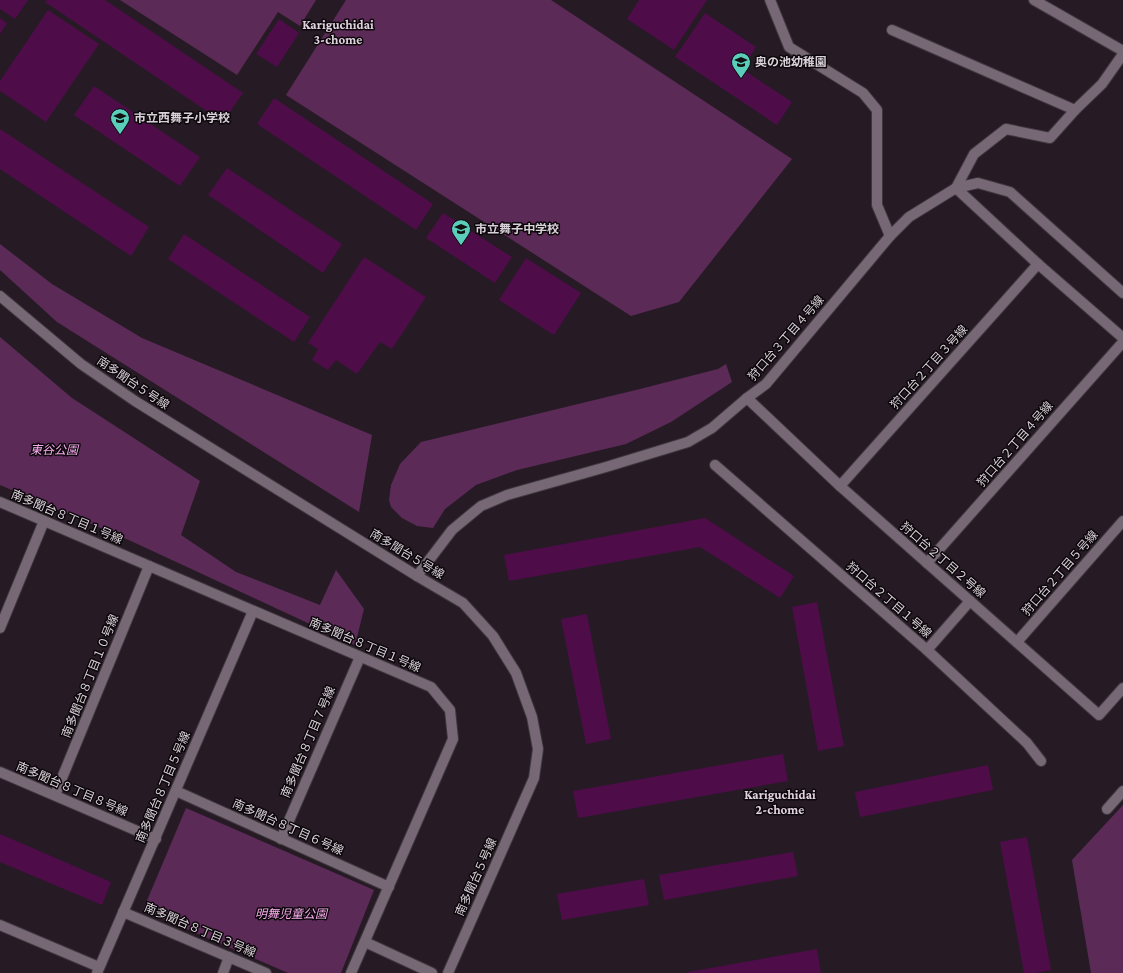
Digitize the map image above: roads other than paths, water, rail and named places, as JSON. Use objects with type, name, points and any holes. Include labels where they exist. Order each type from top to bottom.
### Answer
[{"type":"street","points":[[770,0],[789,47],[863,92],[877,110],[877,205],[890,236]]},
{"type":"street","points":[[1034,0],[1123,51]]},
{"type":"street","points":[[892,30],[1075,110]]},
{"type":"street","points":[[1123,54],[1102,84],[1075,110],[1050,138],[1006,129],[974,154],[956,188],[1038,264],[1123,338]]},
{"type":"street","name":"狩口台３丁目４号線","points":[[417,576],[452,530],[482,506],[507,495],[688,442],[712,428],[766,384],[890,236],[909,217],[956,188],[978,183],[1010,192],[1123,293]]},
{"type":"street","name":"狩口台２丁目３号線","points":[[840,486],[1038,264]]},
{"type":"street","name":"南多聞台５号線","points":[[0,296],[81,364],[135,401],[417,576],[464,603],[493,636],[516,673],[532,717],[538,749],[534,778],[448,973]]},
{"type":"street","name":"狩口台２丁目４号線","points":[[927,563],[1123,342]]},
{"type":"street","name":"狩口台２丁目２号線","points":[[747,398],[840,486],[1099,715],[1123,688]]},
{"type":"street","name":"狩口台２丁目１号線","points":[[715,465],[927,650],[1027,743],[1041,761]]},
{"type":"street","name":"南多聞台８丁目１号線","points":[[0,502],[431,687],[450,710],[453,739],[351,973]]},
{"type":"street","points":[[0,628],[44,521]]},
{"type":"street","name":"狩口台２丁目５号線","points":[[1017,642],[1123,521]]},
{"type":"street","name":"南多聞台８丁目１０号線","points":[[55,795],[149,566]]},
{"type":"street","points":[[927,650],[970,601]]},
{"type":"street","name":"南多聞台８丁目５号線","points":[[98,970],[156,839],[253,611]]},
{"type":"street","name":"南多聞台８丁目７号線","points":[[281,839],[360,656]]},
{"type":"street","name":"南多聞台８丁目８号線","points":[[0,772],[156,839]]},
{"type":"street","name":"南多聞台８丁目６号線","points":[[176,791],[388,887]]},
{"type":"street","points":[[1107,809],[1123,791]]},
{"type":"street","name":"南多聞台８丁目３号線","points":[[123,912],[266,973]]},
{"type":"street","points":[[0,925],[98,970]]},
{"type":"street","points":[[365,942],[432,973]]},
{"type":"street","points":[[222,973],[229,957]]},
{"type":"place","name":"奥の池幼稚園","points":[[741,79]]},
{"type":"place","name":"市立西舞子小学校","points":[[120,135]]},
{"type":"place","name":"市立舞子中学校","points":[[461,246]]},
{"type":"district","name":"Kariguchidai 3-chome","points":[[338,32]]},
{"type":"district","name":"Kariguchidai 2-chome","points":[[780,802]]},
{"type":"park label","name":"東谷公園","points":[[54,450]]},
{"type":"park label","name":"明舞児童公園","points":[[291,914]]}]
